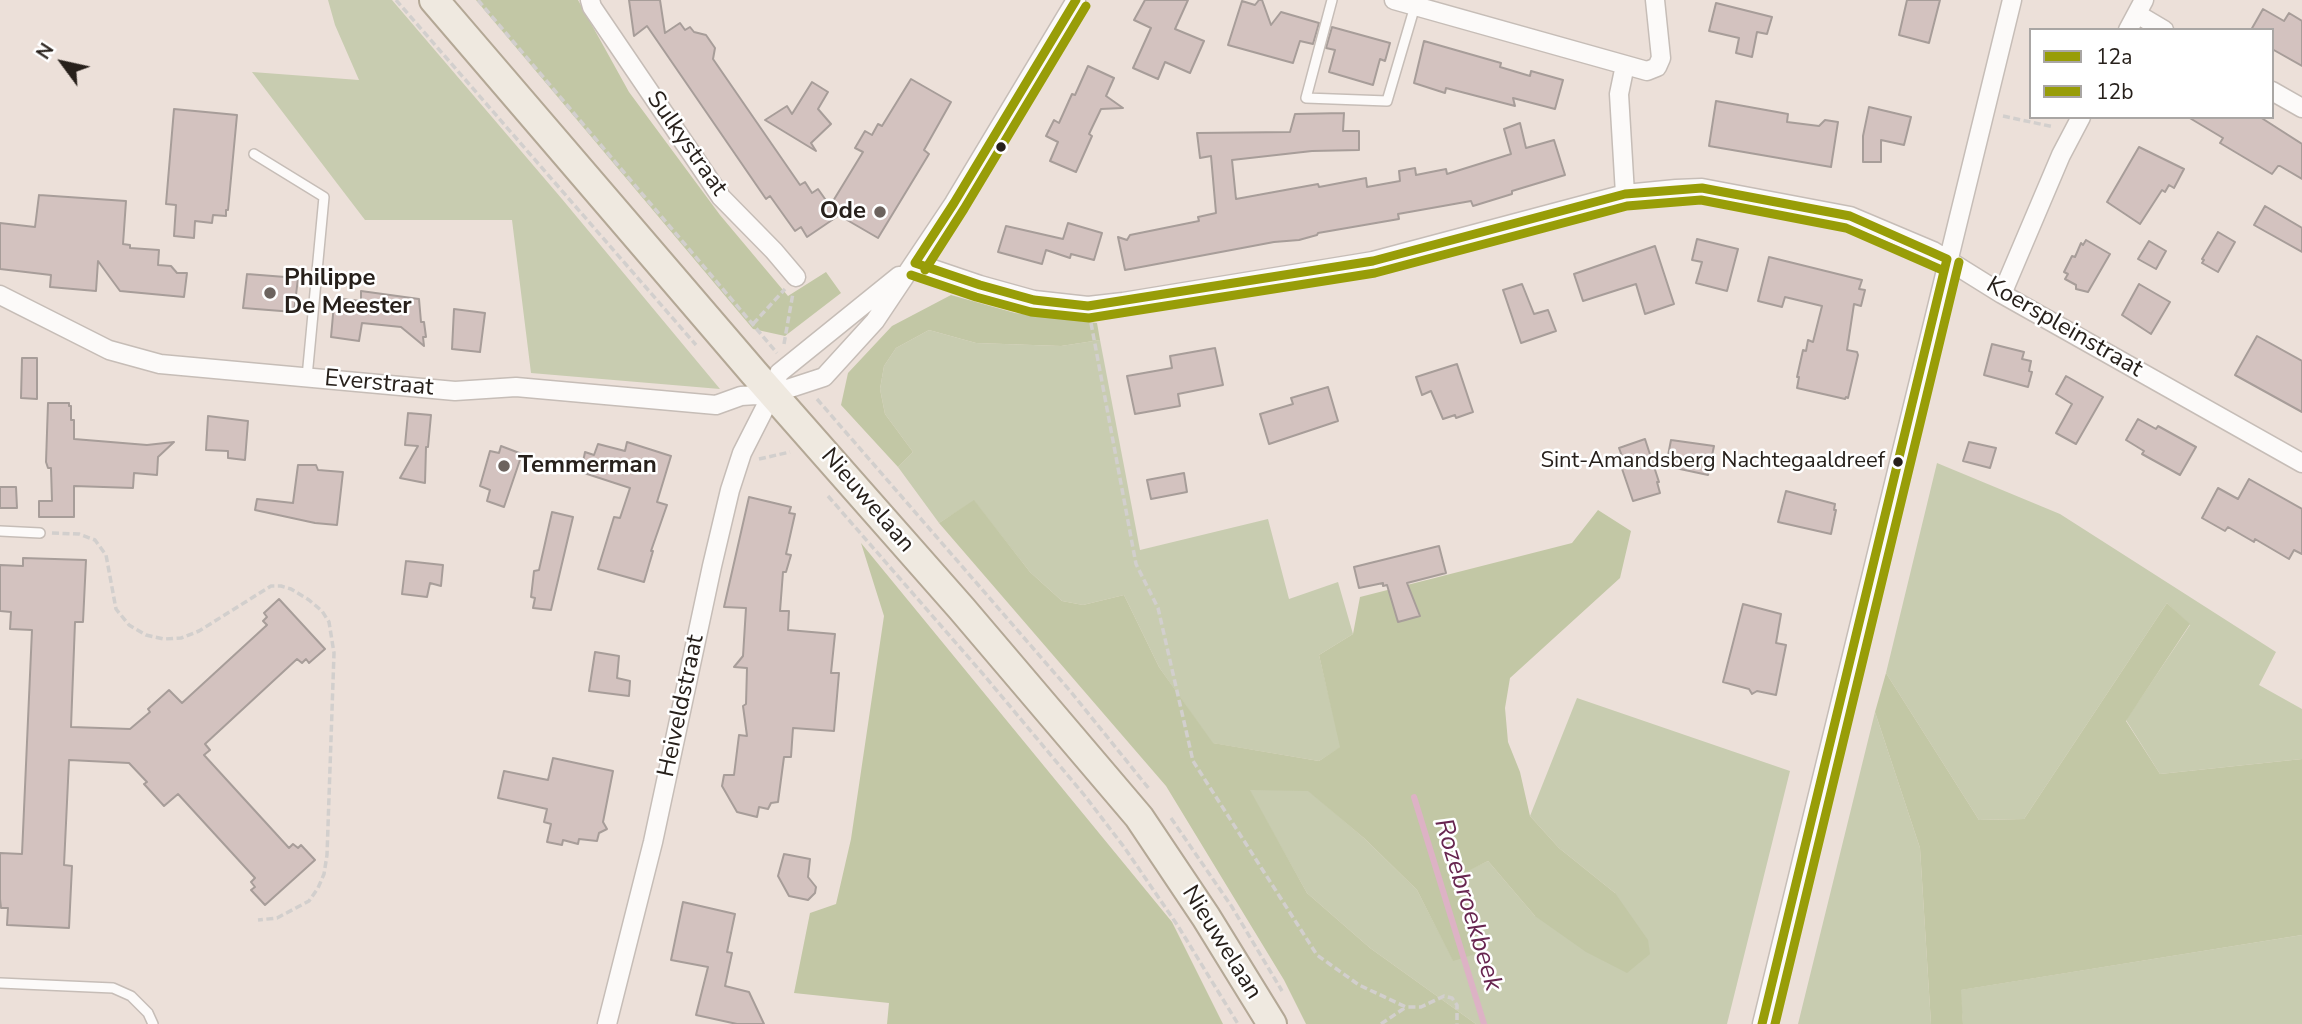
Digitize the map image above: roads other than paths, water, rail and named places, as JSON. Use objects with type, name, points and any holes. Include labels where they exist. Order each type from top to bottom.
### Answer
[{"type":"main road","name":"Nieuwelaan","points":[[434,0],[1139,817],[1206,917],[1272,1024]]},
{"type":"street","name":"Sulkystraat","points":[[590,0],[592,7],[721,197],[796,277]]},
{"type":"street","name":"Heiveldstraat","points":[[772,394],[824,377],[875,321],[954,203],[1076,0]]},
{"type":"street","points":[[1405,2],[1647,71],[1657,67],[1661,58],[1655,0]]},
{"type":"street","points":[[1762,1024],[2011,0]]},
{"type":"street","points":[[2136,15],[2160,28]]},
{"type":"street","points":[[1625,65],[1619,94],[1625,194]]},
{"type":"street","points":[[2274,92],[2302,108]]},
{"type":"street","points":[[2002,294],[2061,155],[2077,124]]},
{"type":"street","name":"Koerspleinstraat","points":[[915,263],[1034,300],[1088,306],[1373,261],[1625,194],[1702,188],[1850,216],[1933,251],[2002,294],[2302,463]]},
{"type":"street","name":"Heiveldstraat","points":[[607,1024],[653,842],[730,490],[742,453],[772,394],[779,373],[915,263]]},
{"type":"street","name":"Everstraat","points":[[0,295],[109,350],[160,364],[454,391],[516,387],[716,405],[741,396],[772,394]]},
{"type":"lane","points":[[1332,0],[1306,98],[1387,101],[1405,2]]},
{"type":"lane","points":[[254,154],[324,197],[307,377]]},
{"type":"lane","points":[[0,531],[40,533]]},
{"type":"lane","points":[[0,983],[113,988],[131,996],[148,1013],[153,1024]]},
{"type":"waterway","name":"Rozebroekbeek","points":[[1414,797],[1484,1024]]},
{"type":"place","name":"Ode","points":[[880,212]]},
{"type":"place","name":"Philippe De Meester","points":[[270,293]]},
{"type":"place","name":"Sint-Amandsberg Nachtegaaldreef","points":[[1898,462]]},
{"type":"place","name":"Temmerman","points":[[504,466]]}]
